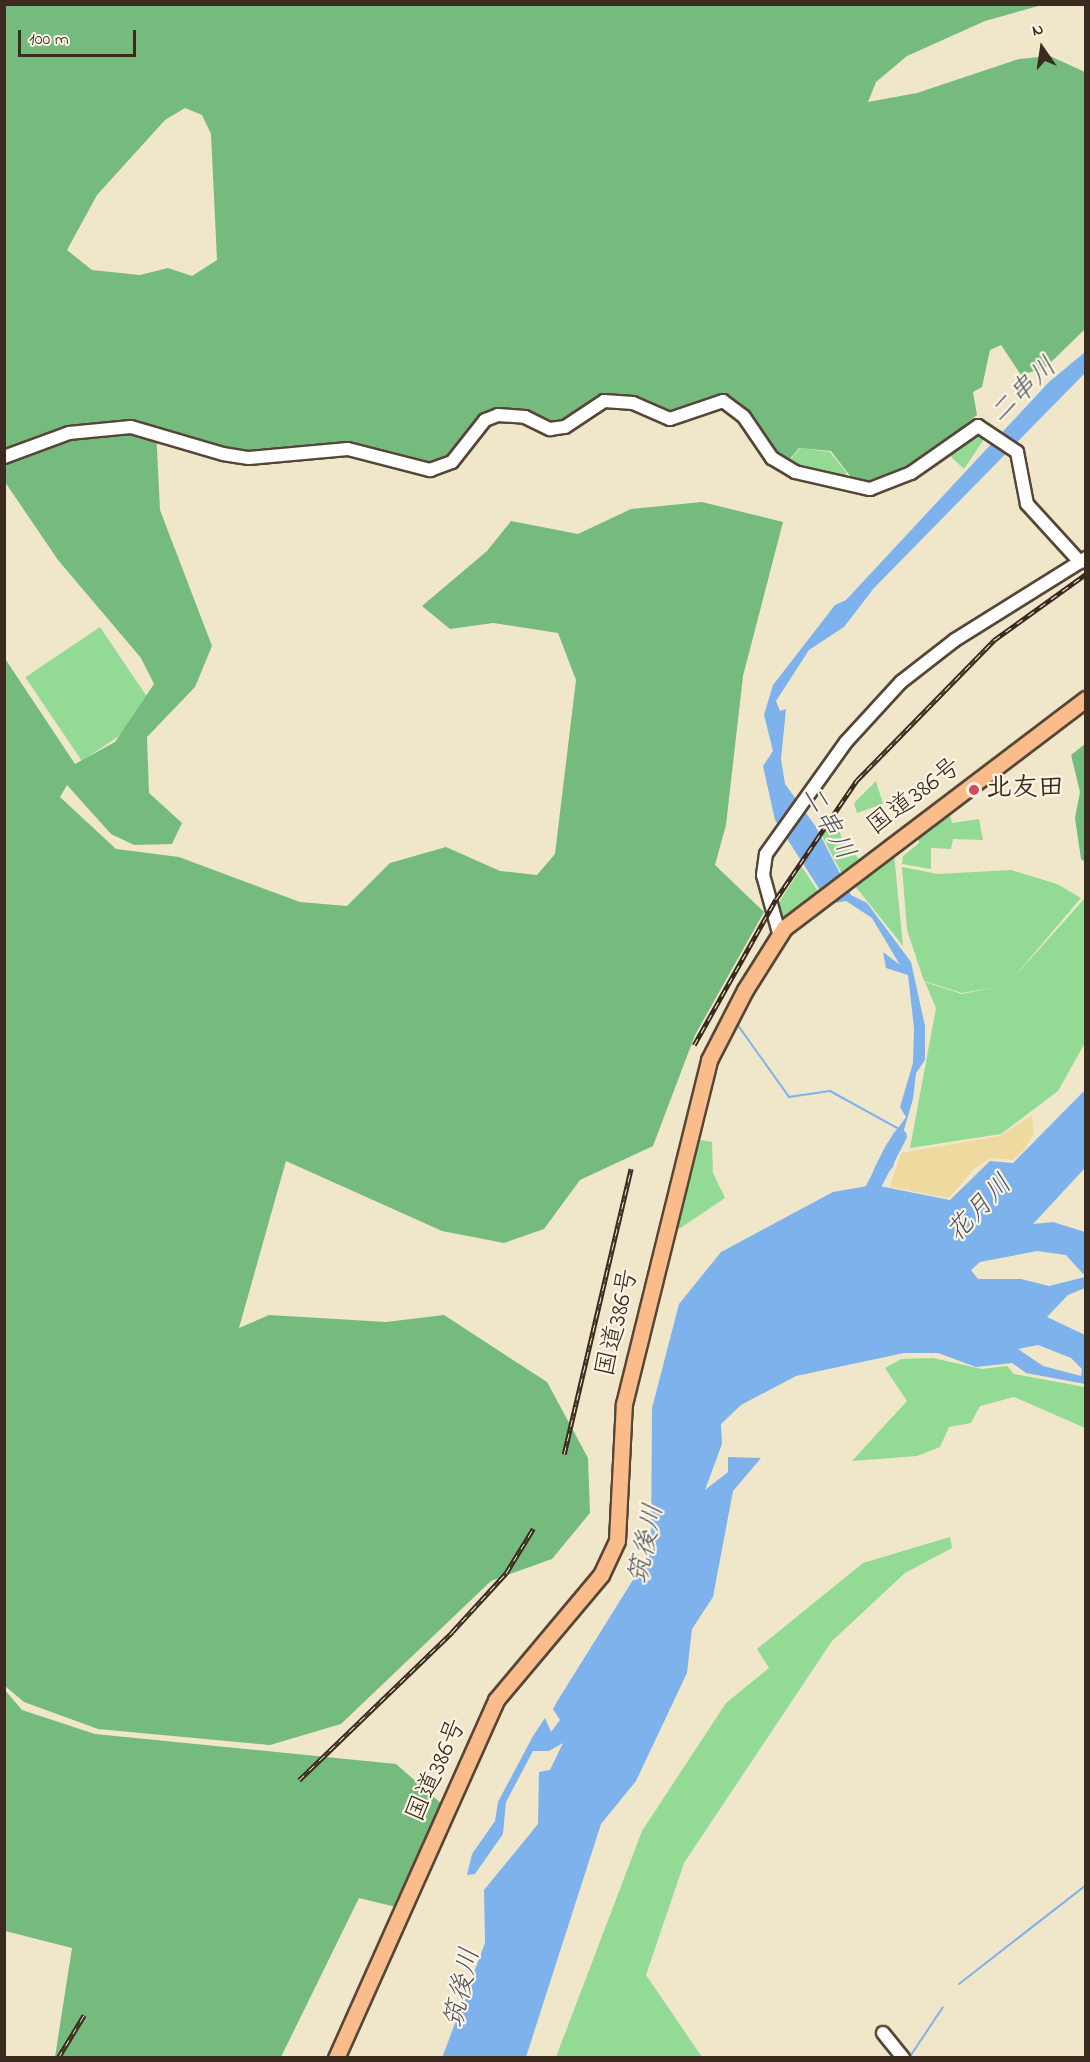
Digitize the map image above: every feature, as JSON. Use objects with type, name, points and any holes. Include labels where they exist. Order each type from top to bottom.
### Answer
[{"type":"highway","name":"国道386号","points":[[336,2058],[496,1700],[601,1575],[617,1540],[624,1404],[703,1083],[720,1037],[779,933],[1086,699]]},
{"type":"street","points":[[4,457],[69,433],[131,426],[223,454],[249,458],[348,449],[430,470],[452,462],[485,420],[498,415],[525,417],[550,429],[565,427],[604,401],[633,403],[670,419],[723,401],[744,417],[772,458],[795,472],[870,489],[911,473],[971,427],[994,432],[1016,450],[1027,504],[1083,560],[955,640],[901,682],[807,791],[771,843],[763,875],[779,933]]},
{"type":"street","points":[[883,2032],[903,2058]]},
{"type":"green space","points":[[5,5],[1042,5],[985,21],[907,56],[876,82],[868,102],[917,93],[1019,59],[1050,56],[1085,72],[1085,329],[1045,368],[1021,375],[1001,345],[990,350],[982,387],[973,392],[977,415],[917,464],[877,484],[857,485],[831,451],[799,448],[788,461],[774,455],[734,400],[713,398],[680,412],[602,396],[565,422],[544,424],[488,414],[480,416],[458,452],[432,465],[349,446],[248,453],[156,429],[160,510],[212,646],[195,687],[147,737],[149,793],[182,823],[172,844],[134,845],[111,834],[67,785],[60,797],[116,849],[179,857],[300,902],[347,906],[390,863],[446,847],[500,871],[537,875],[555,854],[576,680],[558,633],[493,623],[450,629],[422,606],[487,551],[511,521],[578,534],[631,509],[702,502],[783,522],[743,676],[726,825],[715,865],[764,912],[695,1035],[653,1146],[580,1180],[544,1229],[504,1243],[442,1231],[286,1161],[239,1328],[269,1315],[386,1322],[444,1315],[547,1382],[588,1458],[590,1513],[552,1559],[491,1581],[341,1724],[270,1745],[98,1729],[24,1702],[5,1686],[4,657],[75,764],[115,742],[154,684],[141,658],[58,560],[5,482]],"holes":[[[185,108],[202,115],[211,134],[217,260],[192,276],[168,268],[140,275],[92,270],[67,250],[97,195],[165,120]]]},
{"type":"green space","points":[[978,431],[986,436],[964,469],[950,456],[934,468],[929,463]]},
{"type":"green space","points":[[800,448],[830,452],[846,472],[845,482],[788,462]]},
{"type":"green space","points":[[100,627],[156,711],[82,761],[25,677]]},
{"type":"green space","points":[[1085,744],[1085,862],[1081,859],[1075,818],[1080,792],[1071,755]]},
{"type":"green space","points":[[876,781],[883,804],[857,813],[854,803]]},
{"type":"green space","points":[[949,811],[952,823],[979,819],[983,840],[953,839],[951,849],[931,848],[931,869],[902,864],[903,856],[919,843],[918,835]]},
{"type":"green space","points":[[833,814],[843,841],[859,859],[842,874],[821,834]]},
{"type":"green space","points":[[894,854],[903,946],[855,886]]},
{"type":"green space","points":[[802,867],[819,893],[783,918],[777,905]]},
{"type":"green space","points":[[902,867],[938,874],[1011,870],[1057,884],[1081,898],[1015,976],[1085,898],[1085,1043],[1058,1091],[1001,1134],[910,1148],[936,1008],[925,982],[962,994],[996,987],[962,993],[924,981],[907,930]]},
{"type":"green space","points":[[696,1139],[712,1142],[713,1173],[725,1198],[679,1229],[676,1224]]},
{"type":"green space","points":[[933,1358],[982,1369],[1007,1366],[1014,1374],[1085,1387],[1085,1428],[1014,1397],[980,1406],[971,1423],[949,1427],[940,1447],[917,1456],[852,1461],[907,1401],[885,1368],[901,1359]]},
{"type":"green space","points":[[950,1537],[952,1548],[905,1573],[832,1641],[684,1863],[646,1975],[702,2057],[556,2057],[642,1831],[726,1703],[769,1668],[757,1649],[863,1563]]},
{"type":"green space","points":[[4,1689],[22,1710],[95,1734],[396,1764],[443,1805],[396,1907],[359,1898],[281,2057],[55,2057],[72,1948],[5,1931]]},
{"type":"sand","points":[[1032,1115],[1034,1133],[1024,1150],[1013,1160],[991,1158],[975,1168],[949,1198],[890,1187],[901,1153],[1000,1136]]},
{"type":"water","name":"花月川","points":[[1085,352],[1085,373],[874,588],[844,627],[809,650],[776,701],[780,711],[786,709],[781,759],[785,784],[816,827],[851,895],[867,903],[911,962],[925,1026],[925,1060],[916,1073],[913,1099],[893,1167],[883,1178],[893,1139],[872,1176],[874,1185],[950,1200],[990,1161],[1013,1163],[1085,1090],[1085,1168],[1033,1224],[1053,1222],[1085,1232],[1085,1276],[1066,1255],[1037,1251],[980,1262],[971,1270],[978,1279],[1021,1279],[1049,1286],[1085,1277],[1085,1288],[1068,1295],[1047,1317],[1085,1335],[1085,1384],[1026,1373],[1012,1363],[976,1367],[938,1353],[904,1353],[796,1376],[741,1405],[721,1424],[722,1444],[705,1490],[728,1472],[728,1457],[761,1458],[733,1491],[713,1597],[692,1629],[687,1673],[636,1781],[601,1824],[526,2057],[442,2058],[485,1943],[484,1890],[538,1824],[539,1772],[550,1770],[563,1743],[549,1751],[533,1751],[506,1802],[503,1834],[475,1874],[467,1875],[472,1854],[495,1821],[498,1802],[533,1736],[545,1718],[551,1732],[560,1720],[553,1709],[651,1551],[652,1408],[679,1304],[721,1252],[833,1192],[868,1186],[874,1169],[886,1145],[906,1117],[900,1107],[913,1063],[914,1028],[908,975],[886,968],[883,952],[900,965],[872,918],[846,901],[829,904],[775,820],[763,766],[773,751],[764,715],[773,685],[835,605],[846,600],[1049,382]],"holes":[[[1038,1345],[1071,1358],[1082,1369],[1081,1376],[1043,1366],[1018,1349]]]},
{"type":"waterway","points":[[737,1024],[789,1097],[830,1091],[899,1129]]},
{"type":"waterway","name":"二串川","points":[[866,1201],[900,1136]]},
{"type":"waterway","points":[[959,1984],[1086,1885]]},
{"type":"waterway","points":[[909,2058],[943,2007]]},
{"type":"railway","points":[[694,1045],[776,899],[857,780],[994,640],[1086,574]]},
{"type":"railway","points":[[564,1454],[631,1169]]},
{"type":"railway","points":[[299,1780],[452,1632],[506,1573],[533,1529]]},
{"type":"railway","points":[[58,2058],[84,2015]]},
{"type":"place","name":"北友田","points":[[974,790]]},
{"type":"water label","name":"筑後川","points":[[647,1544]]},
{"type":"water label","name":"筑後川","points":[[463,1988]]}]
